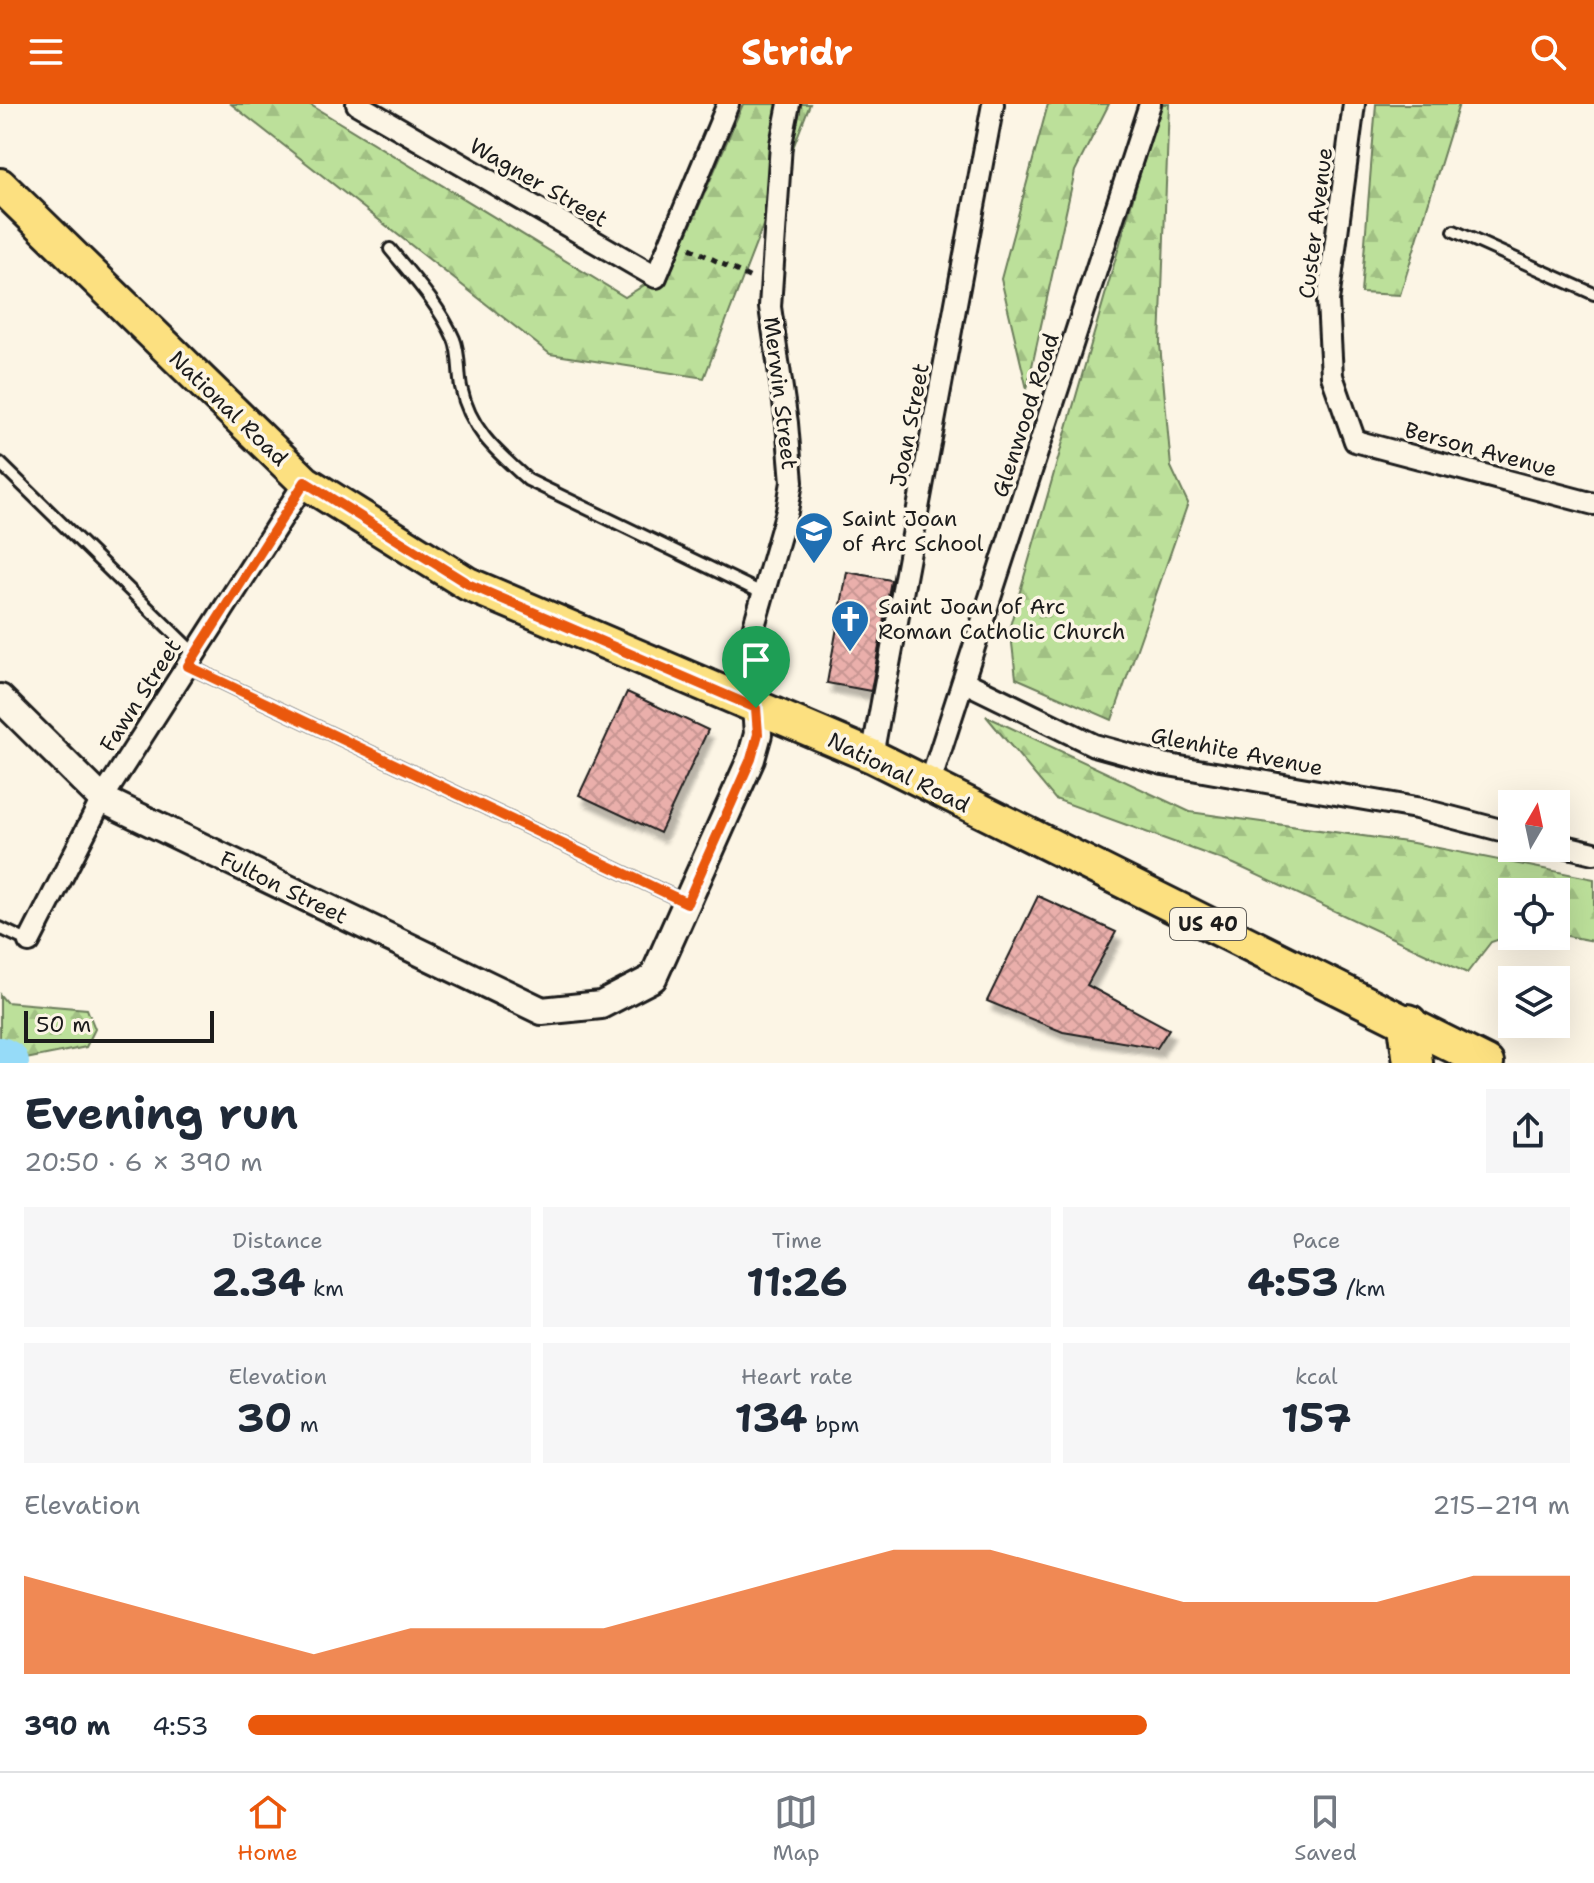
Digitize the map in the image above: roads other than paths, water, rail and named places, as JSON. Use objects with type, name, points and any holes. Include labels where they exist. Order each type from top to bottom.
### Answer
[{"type":"highway","points":[[1408,1024],[1413,1063]]},
{"type":"main road","name":"National Road","points":[[0,185],[305,482],[468,584],[872,756],[1487,1063]]},
{"type":"street","name":"Wagner Street","points":[[357,104],[656,277],[728,104]]},
{"type":"street","name":"Merwin Street","points":[[601,1005],[653,978],[751,759],[758,734],[756,708],[746,682],[744,661],[787,511],[792,482],[770,307],[781,144],[789,104]]},
{"type":"street","name":"Joan Street","points":[[872,756],[993,104]]},
{"type":"street","name":"Glenwood Road","points":[[929,786],[1150,104]]},
{"type":"street","name":"Custer Avenue","points":[[1354,104],[1328,301],[1332,376],[1355,441]]},
{"type":"street","name":"Berson Avenue","points":[[1355,441],[1594,504]]},
{"type":"street","name":"Fawn Street","points":[[29,942],[102,799],[305,482]]},
{"type":"street","name":"Glenhite Avenue","points":[[965,682],[1094,745],[1163,764],[1416,808],[1498,829]]},
{"type":"street","name":"Fulton Street","points":[[0,698],[102,799],[542,1011],[601,1005]]},
{"type":"street","points":[[1570,847],[1594,853]]},
{"type":"lane","points":[[1454,231],[1594,294]]},
{"type":"lane","points":[[390,249],[444,318],[456,342],[461,388],[473,424],[499,454],[528,480],[764,594]]},
{"type":"lane","points":[[0,463],[191,660],[687,903]]},
{"type":"lane","points":[[0,928],[29,942]]},
{"type":"waterway","points":[[0,1060],[6,1063]]},
{"type":"place","name":"Saint Joan of Arc School","points":[[814,565]]},
{"type":"place","name":"Saint Joan of Arc Roman Catholic Church","points":[[850,653]]}]
